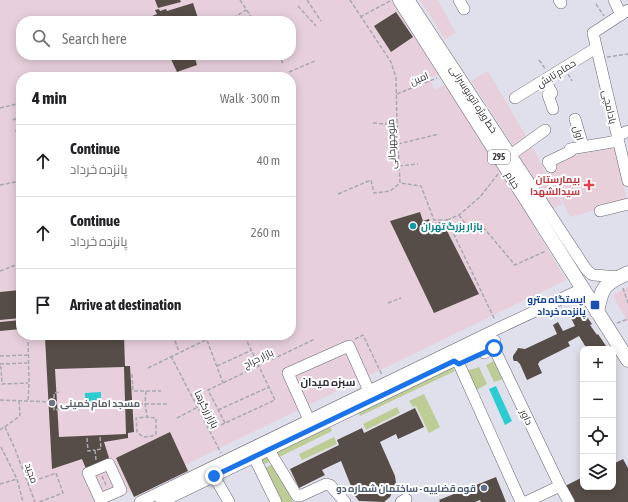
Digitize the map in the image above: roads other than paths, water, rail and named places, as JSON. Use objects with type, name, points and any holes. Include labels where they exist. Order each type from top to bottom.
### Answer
[{"type":"main road","name":"خیام","points":[[401,0],[446,74],[506,161],[556,247],[628,360]]},
{"type":"main road","points":[[597,312],[602,290],[605,286],[623,275]]},
{"type":"street","name":"خط ویژه اتوبوسرانی","points":[[401,0],[506,161],[588,271],[594,275],[623,275]]},
{"type":"street","points":[[614,0],[624,13]]},
{"type":"street","name":"بادامچی","points":[[624,13],[593,33],[628,181]]},
{"type":"street","name":"حمام تابش","points":[[515,98],[548,78],[598,53]]},
{"type":"street","points":[[548,78],[552,93],[548,95],[554,109]]},
{"type":"street","name":"اول","points":[[576,119],[580,149]]},
{"type":"street","points":[[506,161],[545,130]]},
{"type":"street","points":[[550,164],[571,151],[570,149],[580,149],[618,138],[628,131]]},
{"type":"street","points":[[600,212],[628,204]]},
{"type":"street","points":[[140,502],[386,382],[582,289]]},
{"type":"street","name":"داور","points":[[456,362],[494,344],[560,486],[569,502]]},
{"type":"street","points":[[309,420],[288,373],[348,346],[368,391]]},
{"type":"street","points":[[162,502],[456,362],[521,502]]},
{"type":"street","points":[[269,450],[297,496],[326,484],[330,485],[345,502]]},
{"type":"street","points":[[254,457],[276,502]]},
{"type":"street","points":[[109,464],[112,470],[121,490],[111,494],[100,499],[88,473],[97,465],[109,464]]},
{"type":"street","points":[[214,476],[229,502]]},
{"type":"street","points":[[526,502],[560,486]]},
{"type":"water","points":[[496,386],[512,421],[505,425],[489,389]]},
{"type":"water","points":[[101,392],[101,409],[85,409],[85,393]]},
{"type":"place","name":"بیمارستان سیدالشهدا","points":[[589,185]]},
{"type":"place","name":"بازار بزرگ تهران","points":[[413,226]]},
{"type":"place","name":"ایستگاه مترو پانزده خرداد","points":[[595,305]]},
{"type":"place","name":"مسجد امام خمینی","points":[[52,403]]},
{"type":"place","name":"قوه قضاییه - ساختمان شماره دو","points":[[484,488]]},
{"type":"district","name":"سبزه میدان","points":[[328,382]]}]
